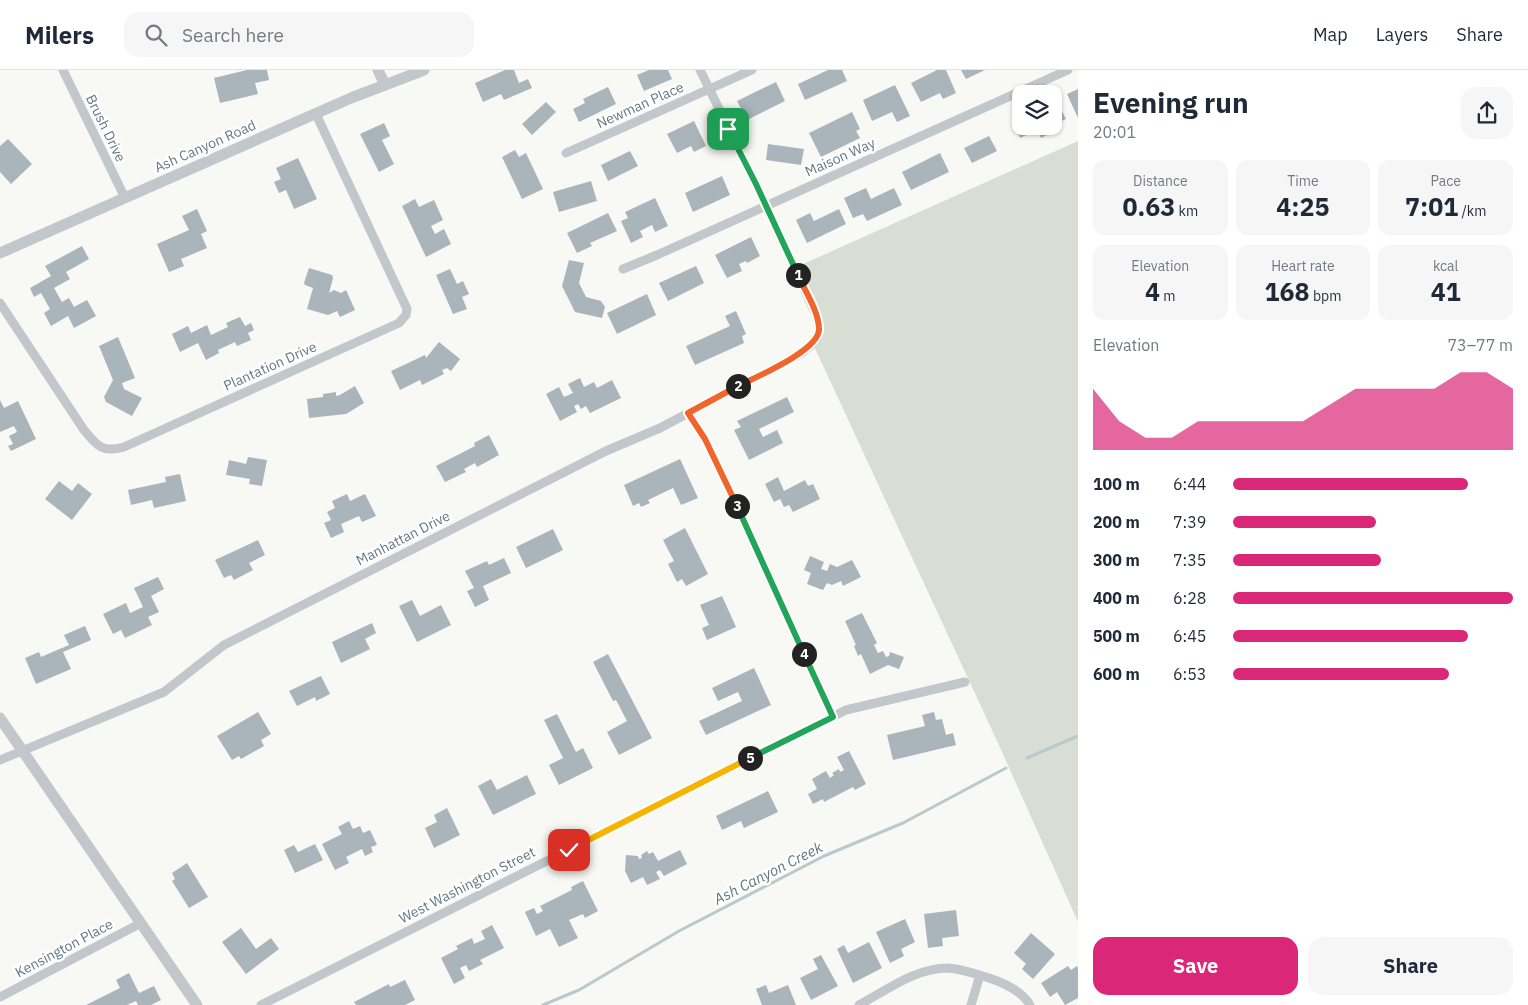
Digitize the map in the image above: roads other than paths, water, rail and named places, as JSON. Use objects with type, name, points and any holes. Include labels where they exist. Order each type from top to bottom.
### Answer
[{"type":"street","name":"Brush Drive","points":[[63,70],[125,198]]},
{"type":"street","points":[[378,70],[385,86]]},
{"type":"street","name":"Ash Canyon Road","points":[[0,253],[351,98],[424,70]]},
{"type":"street","points":[[700,70],[766,206]]},
{"type":"street","name":"Newman Place","points":[[566,153],[752,70]]},
{"type":"street","name":"Maison Way","points":[[623,268],[658,255],[1068,70]]},
{"type":"street","name":"Plantation Drive","points":[[0,303],[84,430],[95,444],[110,451],[124,447],[399,323],[406,315],[407,308],[316,114]]},
{"type":"street","name":"Manhattan Drive","points":[[0,760],[164,692],[224,645],[606,451],[660,428],[802,353],[813,344],[820,330],[816,315],[766,206]]},
{"type":"street","points":[[688,413],[705,439],[833,717]]},
{"type":"street","name":"West Washington Street","points":[[261,1005],[846,710],[965,682]]},
{"type":"street","points":[[0,718],[197,1005]]},
{"type":"street","name":"Kensington Place","points":[[0,997],[141,923]]},
{"type":"street","points":[[860,1005],[914,974],[948,968],[1005,983],[1030,1005]]},
{"type":"street","points":[[971,1005],[980,975]]},
{"type":"waterway","name":"Ash Canyon Creek","points":[[1027,758],[1078,736]]},
{"type":"waterway","name":"Ash Canyon Creek","points":[[543,1005],[579,990],[679,931],[824,856],[903,823],[1006,768]]}]
